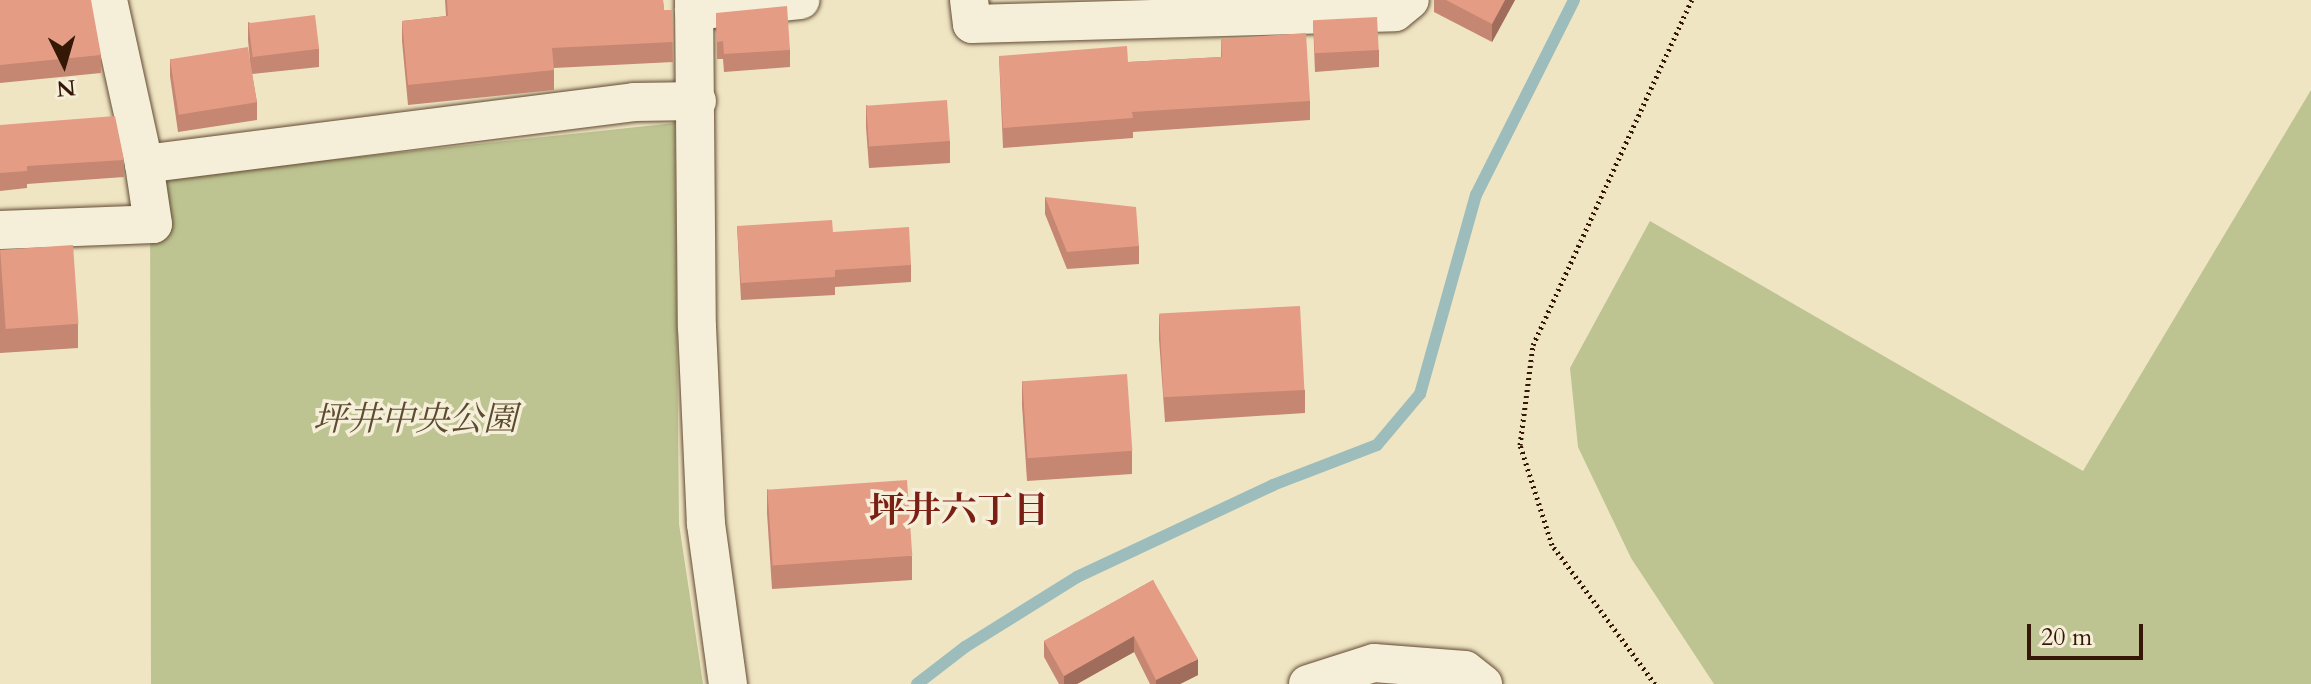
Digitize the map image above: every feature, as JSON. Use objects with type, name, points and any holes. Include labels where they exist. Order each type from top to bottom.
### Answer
[{"type":"street","points":[[0,230],[153,224],[144,164],[108,0]]},
{"type":"street","points":[[728,684],[706,524],[697,327],[694,5],[800,0]]},
{"type":"street","points":[[969,0],[972,24],[1395,12],[1410,0]]},
{"type":"street","points":[[144,164],[634,102],[697,101]]},
{"type":"street","points":[[1308,684],[1374,663],[1465,670],[1483,684]]},
{"type":"path","points":[[1655,684],[1552,545],[1520,445],[1533,345],[1692,0]]},
{"type":"green space","points":[[2311,90],[2311,684],[1714,684],[1631,558],[1578,447],[1570,368],[1650,221],[2083,471]]},
{"type":"green space","name":"坪井中央公園","points":[[675,123],[679,524],[703,684],[151,684],[150,179]]},
{"type":"building","points":[[0,0],[91,0],[101,55],[0,65]]},
{"type":"building","points":[[447,0],[663,0],[664,10],[672,10],[673,42],[552,48],[554,70],[408,85],[402,21],[448,16]]},
{"type":"building","points":[[1446,0],[1505,0],[1492,24]]},
{"type":"building","points":[[787,6],[790,50],[724,54],[723,41],[717,42],[716,13]]},
{"type":"building","points":[[315,15],[319,49],[253,57],[248,23]]},
{"type":"building","points":[[1377,17],[1379,50],[1315,53],[1313,20]]},
{"type":"building","points":[[1306,33],[1310,101],[1132,112],[1133,118],[1003,128],[999,56],[1127,46],[1128,62],[1222,57],[1221,39]]},
{"type":"building","points":[[248,47],[257,102],[179,115],[170,59]]},
{"type":"building","points":[[947,100],[950,141],[869,147],[866,106]]},
{"type":"building","points":[[115,116],[124,160],[27,166],[27,171],[0,173],[0,125]]},
{"type":"building","points":[[1045,197],[1136,207],[1139,246],[1067,252]]},
{"type":"building","points":[[832,220],[833,232],[909,227],[911,265],[835,270],[835,277],[741,283],[737,226]]},
{"type":"building","points":[[73,245],[79,324],[6,329],[0,250]]},
{"type":"building","points":[[1300,306],[1304,390],[1164,397],[1159,313]]},
{"type":"building","points":[[1127,374],[1132,451],[1028,458],[1022,381]]},
{"type":"building","points":[[907,480],[912,556],[773,566],[767,490]]},
{"type":"building","points":[[1153,580],[1198,659],[1156,680],[1134,636],[1064,676],[1044,641]]},
{"type":"waterway","points":[[917,684],[965,647],[1077,577],[1273,485],[1377,445],[1420,394],[1476,195],[1574,0]]},
{"type":"district","name":"坪井六丁目","points":[[959,511]]}]
